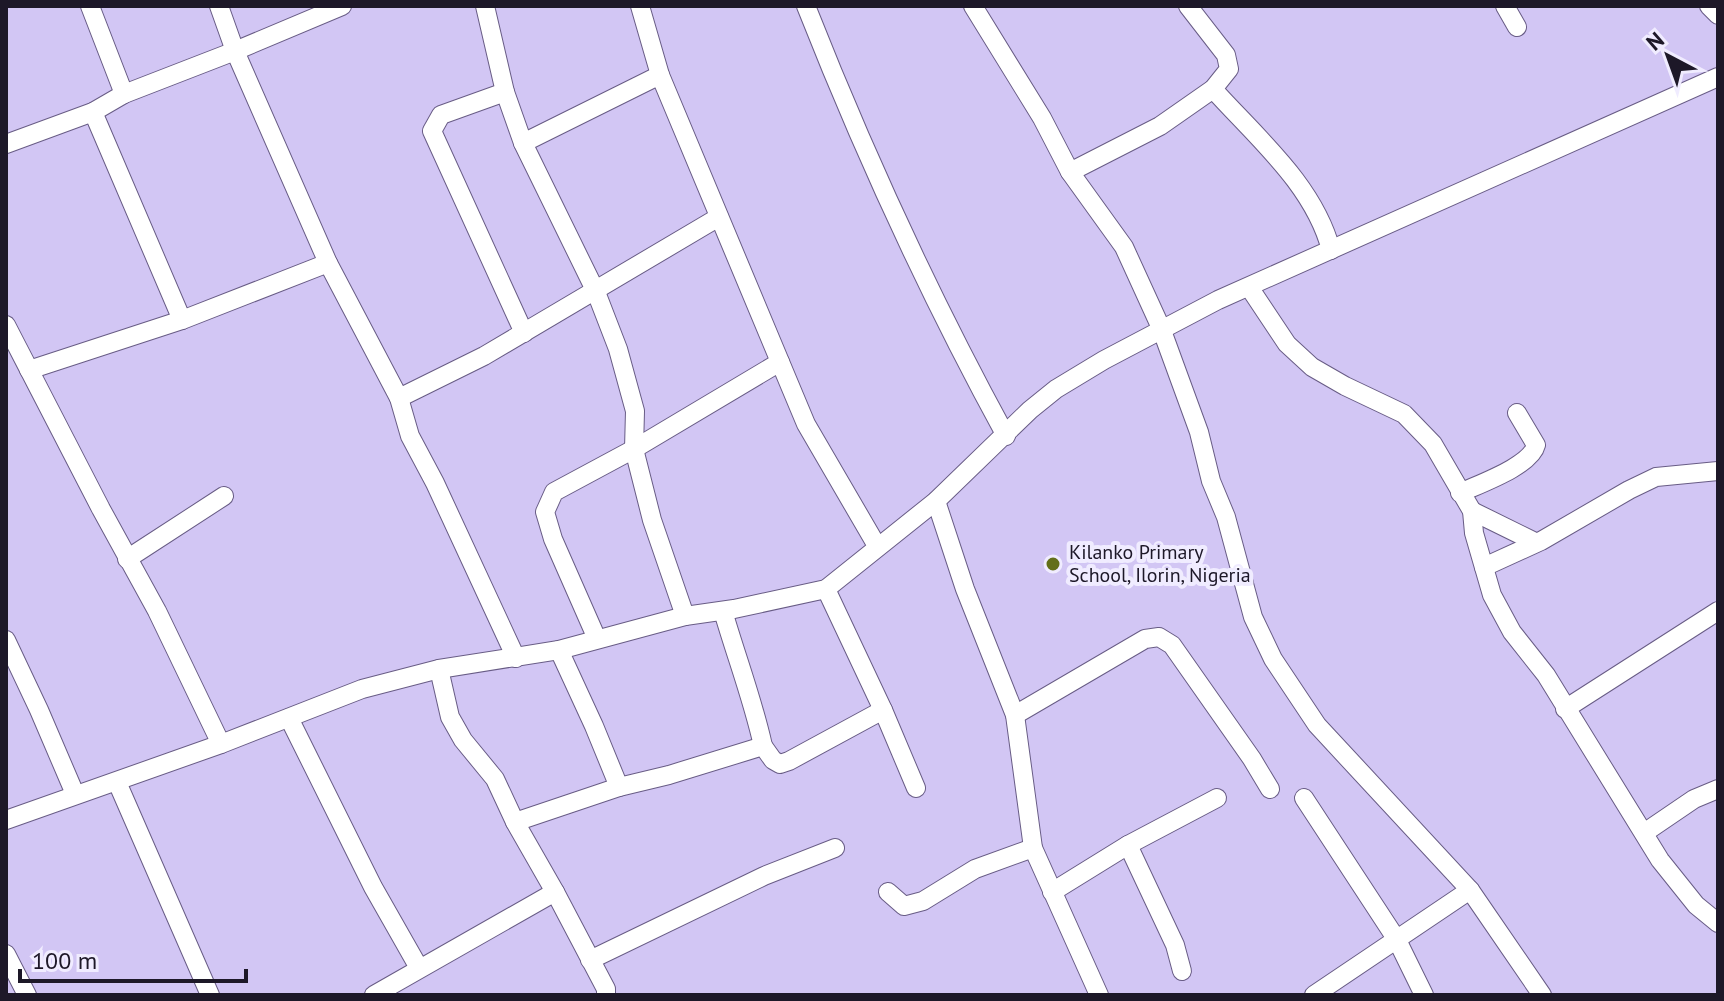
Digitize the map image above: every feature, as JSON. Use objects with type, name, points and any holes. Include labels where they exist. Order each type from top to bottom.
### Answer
[{"type":"street","points":[[90,6],[124,94]]},
{"type":"street","points":[[219,6],[235,51],[328,263],[399,398],[410,436],[516,658]]},
{"type":"street","points":[[6,144],[93,112],[124,94],[342,6]]},
{"type":"street","points":[[485,6],[505,92],[523,143],[596,292],[618,349],[635,411],[634,449],[652,520],[685,616]]},
{"type":"street","points":[[640,6],[660,75],[806,424],[877,546]]},
{"type":"street","points":[[973,6],[1042,118],[1070,172],[1124,247],[1161,328],[1199,432],[1253,617],[1273,659],[1317,725],[1470,890],[1542,995]]},
{"type":"street","points":[[1070,172],[1160,126],[1213,89],[1229,69],[1226,55],[1188,6]]},
{"type":"street","points":[[1505,6],[1517,27]]},
{"type":"street","points":[[1709,6],[1718,15]]},
{"type":"street","points":[[808,7],[885,196],[958,347],[1006,436]]},
{"type":"street","points":[[523,143],[660,75]]},
{"type":"street","points":[[6,820],[221,744],[362,689],[439,669],[559,650],[685,616],[826,589],[936,501],[1056,389],[1161,328],[1718,77]]},
{"type":"street","points":[[1213,89],[1265,142],[1300,189],[1324,223],[1331,250]]},
{"type":"street","points":[[505,92],[441,115],[432,131],[524,333]]},
{"type":"street","points":[[93,112],[182,320]]},
{"type":"street","points":[[399,398],[524,333],[719,217]]},
{"type":"street","points":[[19,364],[182,320],[328,263]]},
{"type":"street","points":[[1249,287],[1287,344],[1312,367],[1404,414],[1433,444],[1472,511],[1474,533],[1492,595],[1512,632],[1546,675],[1660,860],[1696,905],[1718,923]]},
{"type":"street","points":[[6,325],[19,364],[157,611],[221,744]]},
{"type":"street","points":[[597,639],[553,539],[545,512],[554,492],[634,449],[780,362]]},
{"type":"street","points":[[1460,493],[1523,462],[1534,452],[1536,445],[1517,413]]},
{"type":"street","points":[[1484,567],[1541,541],[1656,477],[1718,471]]},
{"type":"street","points":[[127,559],[224,496]]},
{"type":"street","points":[[936,501],[965,589],[1015,715],[1033,848],[1099,995]]},
{"type":"street","points":[[1472,511],[1535,542]]},
{"type":"street","points":[[826,589],[916,788]]},
{"type":"street","points":[[723,611],[738,664],[753,700],[763,746],[773,760],[780,764],[789,761],[883,710]]},
{"type":"street","points":[[1565,709],[1718,611]]},
{"type":"street","points":[[1015,715],[1145,639],[1159,637],[1172,645],[1270,789]]},
{"type":"street","points":[[6,640],[75,794]]},
{"type":"street","points":[[559,650],[619,787]]},
{"type":"street","points":[[439,669],[450,717],[463,740],[495,779],[515,822],[606,989],[606,995]]},
{"type":"street","points":[[289,718],[373,887],[419,968]]},
{"type":"street","points":[[515,822],[619,787],[763,746]]},
{"type":"street","points":[[117,782],[210,995]]},
{"type":"street","points":[[1644,833],[1694,799],[1718,789]]},
{"type":"street","points":[[1052,892],[1128,845],[1217,798]]},
{"type":"street","points":[[1304,798],[1397,940],[1424,995]]},
{"type":"street","points":[[1128,845],[1175,945],[1182,971]]},
{"type":"street","points":[[590,960],[764,876],[835,848]]},
{"type":"street","points":[[888,892],[904,906],[923,901],[975,869],[1033,848]]},
{"type":"street","points":[[1314,995],[1470,890]]},
{"type":"street","points":[[374,995],[555,892]]},
{"type":"street","points":[[6,954],[27,995]]},
{"type":"place","name":"Kilanko Primary School, Ilorin, Nigeria","points":[[1053,564]]}]
